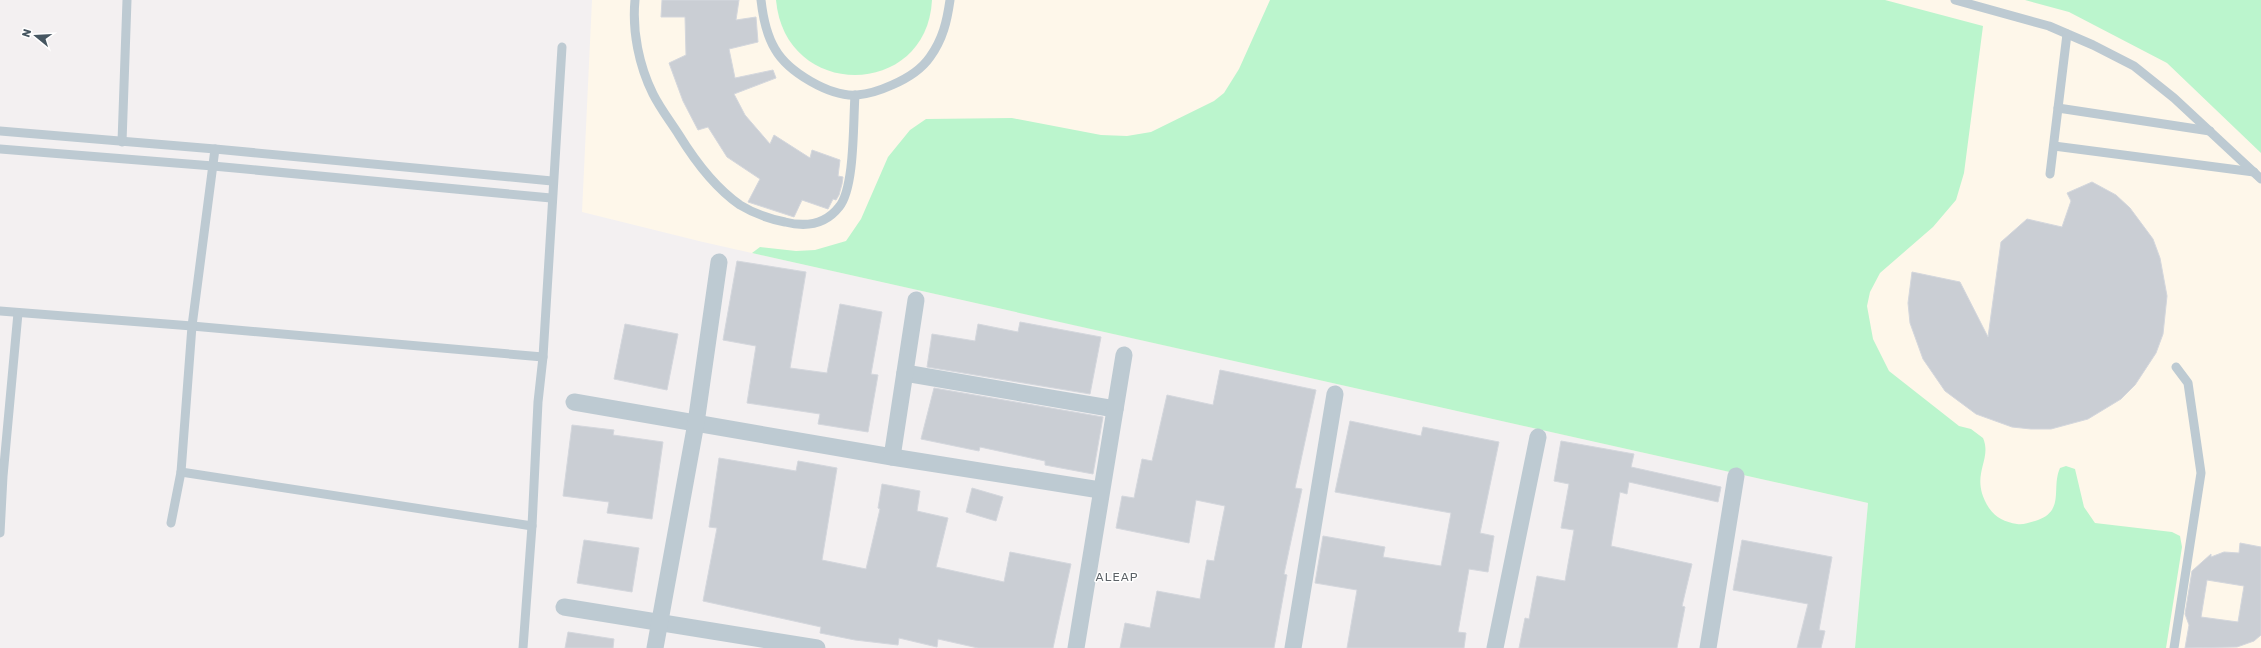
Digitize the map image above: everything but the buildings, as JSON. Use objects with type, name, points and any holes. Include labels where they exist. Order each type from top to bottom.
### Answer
[{"type":"street","points":[[655,648],[696,422],[719,262]]},
{"type":"street","points":[[892,457],[916,300]]},
{"type":"street","points":[[1076,648],[1100,490],[1124,355]]},
{"type":"street","points":[[905,373],[1115,409]]},
{"type":"street","points":[[1293,648],[1335,394]]},
{"type":"street","points":[[574,402],[892,457],[1100,490]]},
{"type":"street","points":[[1495,648],[1538,436]]},
{"type":"street","points":[[1708,648],[1736,476]]},
{"type":"street","points":[[564,607],[817,648]]},
{"type":"lane","points":[[122,142],[127,0]]},
{"type":"lane","points":[[635,0],[635,34],[643,67],[653,94],[695,161],[710,179],[740,205],[772,220],[801,226],[822,222],[840,207],[849,186],[855,95]]},
{"type":"lane","points":[[761,0],[763,22],[775,50],[795,72],[821,88],[855,95],[881,90],[908,78],[930,57],[945,31],[950,0]]},
{"type":"lane","points":[[1955,0],[2049,26],[2134,66],[2210,130],[2258,176]]},
{"type":"lane","points":[[2050,174],[2067,34]]},
{"type":"lane","points":[[523,648],[532,526],[538,402],[543,357],[552,181],[562,47]]},
{"type":"lane","points":[[2058,108],[2210,130]]},
{"type":"lane","points":[[0,131],[215,149],[552,181]]},
{"type":"lane","points":[[2054,146],[2258,176]]},
{"type":"lane","points":[[0,149],[213,166],[551,198]]},
{"type":"lane","points":[[171,523],[181,472],[192,326],[215,149]]},
{"type":"lane","points":[[0,311],[192,326],[543,357]]},
{"type":"lane","points":[[0,533],[1,476],[18,313]]},
{"type":"lane","points":[[2174,648],[2201,473],[2188,383],[2176,367]]},
{"type":"lane","points":[[181,472],[532,526]]},
{"type":"shaded area","points":[[592,0],[2261,0],[2261,648],[1855,648],[1868,503],[703,242],[582,212]]},
{"type":"green space","points":[[776,0],[932,0],[924,33],[907,56],[883,70],[856,75],[828,70],[803,57],[785,33]]},
{"type":"green space","points":[[1270,0],[1885,0],[1983,26],[1964,173],[1956,200],[1933,227],[1880,273],[1870,292],[1867,306],[1873,339],[1889,371],[1959,426],[1971,429],[1983,438],[1985,454],[1981,486],[1983,496],[1989,508],[2001,519],[2020,524],[2038,520],[2046,516],[2052,510],[2056,498],[2060,468],[2066,466],[2075,469],[2084,507],[2095,523],[2172,532],[2180,536],[2182,547],[2166,648],[1855,648],[1868,503],[752,253],[760,247],[796,251],[815,250],[846,241],[861,219],[888,157],[910,130],[926,119],[1012,118],[1101,135],[1127,136],[1151,132],[1214,101],[1224,93],[1239,69]]},
{"type":"green space","points":[[2025,0],[2261,0],[2261,153],[2167,63],[2069,12]]},
{"type":"district","name":"ALEAP","points":[[1117,577]]}]
